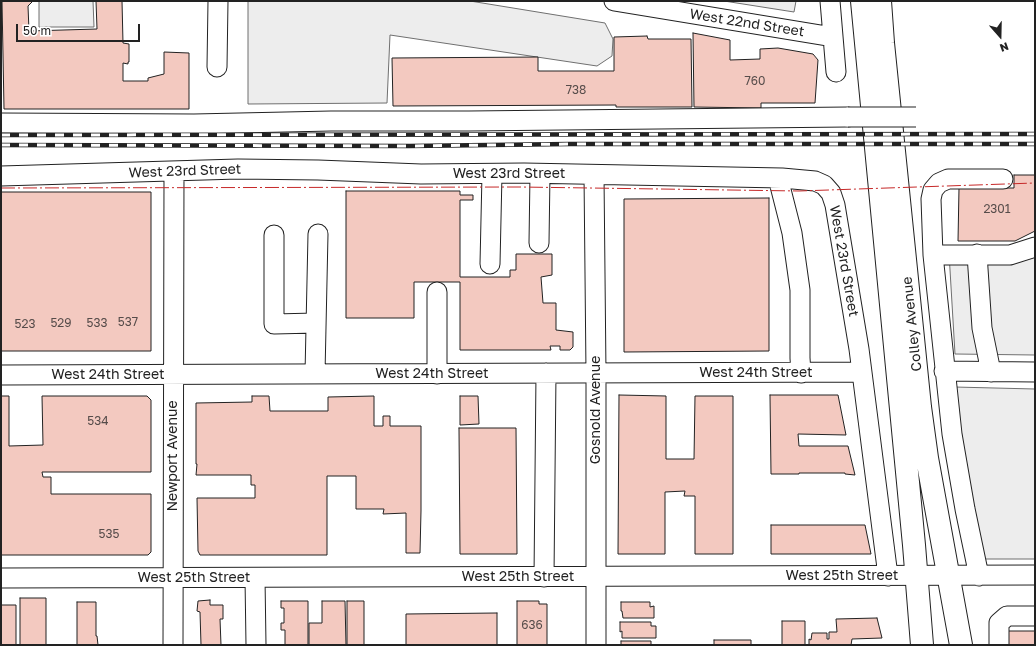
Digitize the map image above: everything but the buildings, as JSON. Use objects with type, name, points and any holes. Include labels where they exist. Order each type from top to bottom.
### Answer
[{"type":"main road","name":"Colley Avenue","points":[[862,1],[917,575],[922,645]]},
{"type":"main road","name":"Colley Avenue","points":[[880,1],[920,407],[927,458],[961,645]]},
{"type":"street","points":[[217,67],[218,1]]},
{"type":"street","name":"West 22nd Street","points":[[614,1],[833,37]]},
{"type":"street","points":[[830,1],[836,72]]},
{"type":"street","points":[[1,123],[194,124],[331,121],[916,117]]},
{"type":"street","name":"West 23rd Street","points":[[1,176],[238,169],[421,174],[540,174],[778,178],[815,181],[824,185],[831,193],[835,205],[858,342],[888,576]]},
{"type":"street","name":"Newport Avenue","points":[[173,645],[174,172]]},
{"type":"street","points":[[490,264],[492,174]]},
{"type":"street","points":[[539,243],[540,174]]},
{"type":"street","name":"Gosnold Avenue","points":[[594,175],[596,645]]},
{"type":"street","points":[[778,178],[792,233],[800,290],[801,373]]},
{"type":"street","points":[[979,576],[965,509],[952,434],[944,371],[933,255],[931,199],[933,190],[939,183],[948,179],[1003,180]]},
{"type":"street","points":[[315,374],[318,234]]},
{"type":"street","points":[[274,235],[274,324],[316,323]]},
{"type":"street","points":[[933,255],[1010,255],[1035,247]]},
{"type":"street","points":[[977,254],[982,328],[991,372]]},
{"type":"street","points":[[437,292],[437,374]]},
{"type":"street","points":[[944,371],[1035,372]]},
{"type":"street","name":"West 24th Street","points":[[1,375],[862,372]]},
{"type":"street","points":[[544,577],[546,373]]},
{"type":"street","name":"West 25th Street","points":[[1,578],[1035,575]]},
{"type":"street","points":[[255,578],[256,645]]},
{"type":"street","points":[[999,645],[999,623],[1007,616],[1035,616]]},
{"type":"shaded area","points":[[39,1],[93,1],[94,27],[39,27]]},
{"type":"shaded area","points":[[248,1],[470,1],[605,23],[613,39],[612,56],[597,66],[390,35],[387,103],[248,104]]},
{"type":"shaded area","points":[[724,1],[796,1],[794,12]]},
{"type":"shaded area","points":[[1035,240],[1035,355],[955,354],[949,253],[1012,253]]},
{"type":"shaded area","points":[[954,387],[1035,389],[1035,559],[981,559]]},
{"type":"railway","points":[[1,135],[1035,134]]},
{"type":"railway","points":[[1,145],[409,146],[570,144],[1035,144]]},
{"type":"power","points":[[1,188],[520,187],[799,191],[1035,183]]}]
